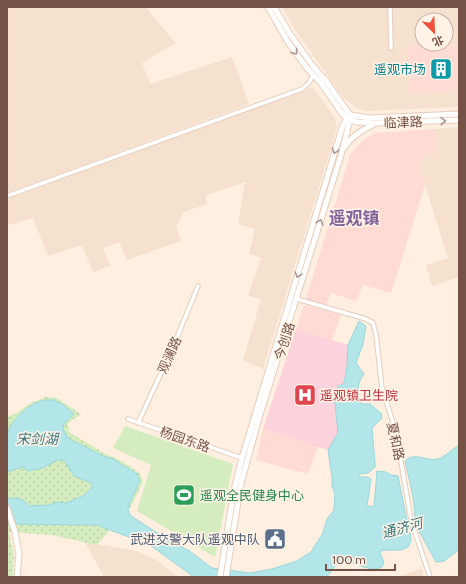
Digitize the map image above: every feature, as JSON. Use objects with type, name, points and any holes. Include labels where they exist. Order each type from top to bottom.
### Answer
[{"type":"main road","points":[[268,7],[288,42],[313,75],[321,83],[341,112],[349,118]]},
{"type":"main road","points":[[274,7],[290,34],[312,65],[326,81],[349,118]]},
{"type":"main road","name":"临津路","points":[[349,118],[459,114]]},
{"type":"main road","name":"临津路","points":[[349,118],[357,122],[376,123],[459,120]]},
{"type":"main road","name":"今创路","points":[[224,570],[241,483],[259,418],[341,155],[349,118]]},
{"type":"main road","name":"今创路","points":[[224,570],[234,490],[242,458],[343,125],[349,118]]},
{"type":"main road","points":[[341,155],[347,143],[364,129],[376,123]]},
{"type":"main road","points":[[7,508],[15,532],[19,554],[17,577]]},
{"type":"main road","points":[[220,577],[224,570]]},
{"type":"main road","points":[[224,570],[226,577]]},
{"type":"street","points":[[390,7],[391,48]]},
{"type":"street","points":[[7,196],[302,89],[309,84],[313,75]]},
{"type":"street","name":"观澜路","points":[[138,423],[174,345],[198,286]]},
{"type":"street","name":"夏和路","points":[[297,299],[366,319],[373,324],[375,328],[382,388],[396,432],[411,520],[430,577]]},
{"type":"street","name":"杨园东路","points":[[128,419],[242,458]]},
{"type":"shaded area","points":[[7,7],[149,7],[147,9],[175,43],[142,63],[150,84],[232,57],[249,104],[8,193]]},
{"type":"shaded area","points":[[282,7],[459,7],[459,45],[454,45],[454,12],[414,12],[414,47],[408,47],[410,93],[459,91],[459,107],[368,111],[356,108],[342,96],[296,31]]},
{"type":"shaded area","name":"遥观市场","points":[[454,45],[459,45],[459,91],[410,93],[408,47],[414,47],[414,52],[454,52]]},
{"type":"shaded area","points":[[313,87],[335,118],[337,128],[263,369],[243,360],[261,300],[248,295],[261,258],[249,254],[255,229],[238,224],[245,182],[206,195],[207,204],[184,212],[176,226],[181,241],[127,260],[119,242],[103,248],[110,266],[93,272],[82,245],[48,256],[33,218],[9,225],[7,220],[7,199]]},
{"type":"shaded area","points":[[459,127],[459,277],[432,286],[426,265],[448,258],[419,166],[426,154],[436,153],[435,129]]},
{"type":"shaded area","points":[[435,129],[436,153],[426,154],[419,165],[425,185],[391,293],[363,285],[356,301],[331,293],[326,305],[306,299],[350,155],[362,141],[375,133]]},
{"type":"shaded area","points":[[304,305],[341,315],[332,340],[296,329]]},
{"type":"shaded area","name":"遥观镇卫生院","points":[[296,329],[348,345],[347,367],[344,383],[337,388],[335,403],[338,433],[328,450],[263,429]]},
{"type":"shaded area","points":[[263,429],[318,446],[308,474],[256,460]]},
{"type":"shaded area","points":[[85,542],[136,551],[157,560],[177,577],[104,577]]},
{"type":"shaded area","points":[[422,569],[424,577],[396,577]]},
{"type":"green space","name":"宋剑湖","points":[[45,397],[57,398],[81,414],[68,423],[69,432],[104,453],[122,461],[140,473],[143,482],[132,505],[97,545],[52,535],[9,532],[14,554],[13,577],[7,577],[7,417],[17,413],[29,404]]},
{"type":"green space","name":"遥观全民健身中心","points":[[125,426],[233,464],[215,557],[137,511],[151,465],[113,448]]},
{"type":"water","name":"通济河","points":[[359,321],[366,326],[363,344],[356,363],[364,374],[359,385],[358,396],[361,404],[370,404],[381,413],[382,418],[372,428],[375,467],[368,473],[359,474],[359,477],[367,477],[371,479],[367,506],[374,507],[377,471],[398,476],[407,521],[411,524],[414,523],[414,502],[405,461],[412,457],[434,460],[438,459],[459,445],[459,550],[444,561],[436,562],[417,529],[410,531],[411,542],[408,547],[398,550],[383,550],[380,553],[384,562],[382,567],[377,569],[367,568],[351,562],[342,562],[337,564],[326,577],[194,577],[150,545],[97,525],[7,524],[7,499],[19,499],[25,501],[29,506],[49,505],[57,502],[66,503],[83,496],[92,488],[91,483],[74,476],[64,460],[58,460],[42,468],[28,471],[22,467],[7,472],[6,451],[8,432],[11,426],[26,409],[46,400],[53,400],[62,404],[74,414],[64,424],[63,429],[68,438],[103,456],[113,459],[137,474],[140,481],[130,502],[128,510],[131,516],[162,536],[191,552],[212,568],[250,573],[272,569],[297,561],[311,552],[323,533],[327,519],[334,510],[335,494],[332,486],[328,450],[338,433],[335,403],[337,388],[344,383],[347,367],[348,345]]},
{"type":"place","name":"遥观市场","points":[[441,69]]},
{"type":"place","name":"遥观镇卫生院","points":[[305,395]]},
{"type":"place","name":"遥观全民健身中心","points":[[184,495]]},
{"type":"place","name":"武进交警大队遥观中队","points":[[275,539]]},
{"type":"district","name":"遥观镇","points":[[354,218]]}]
